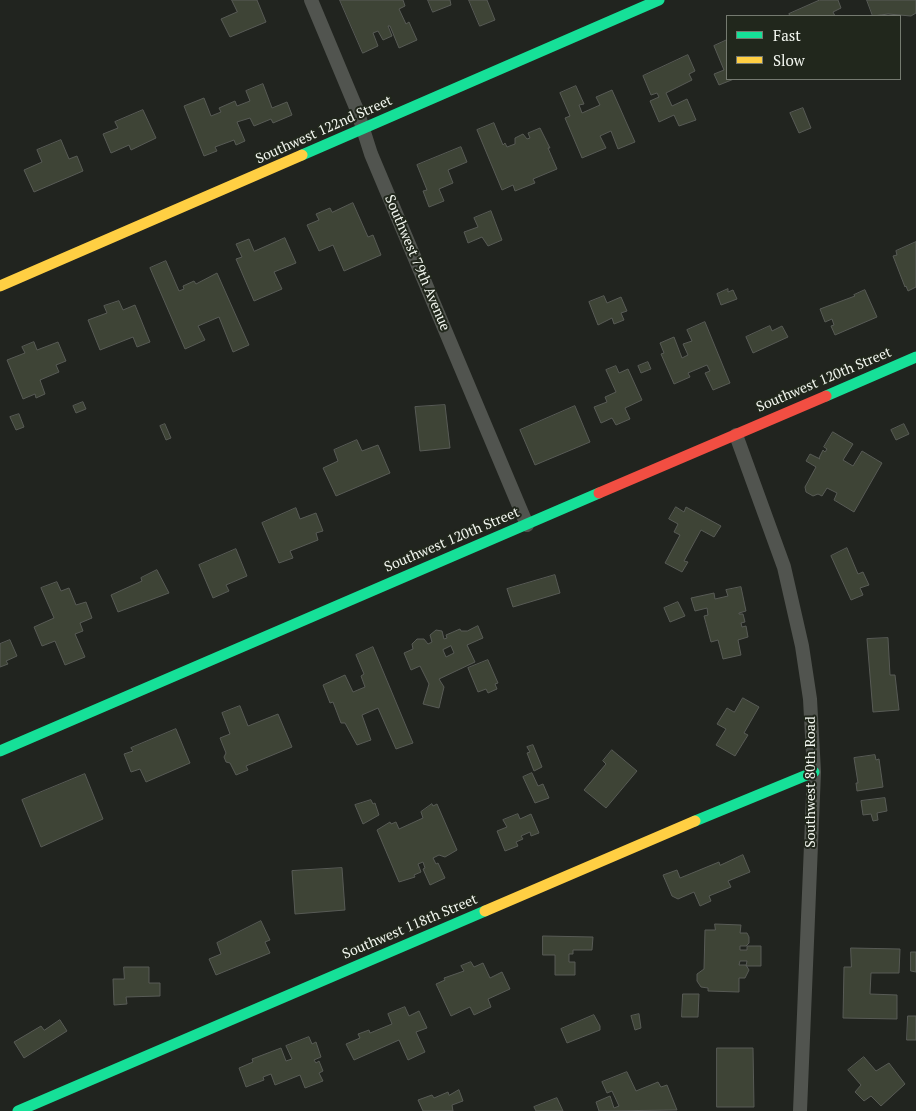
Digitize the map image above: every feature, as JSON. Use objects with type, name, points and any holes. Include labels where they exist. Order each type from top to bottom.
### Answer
[{"type":"street","name":"Southwest 79th Avenue","points":[[311,0],[364,129],[371,154],[527,525]]},
{"type":"street","name":"Southwest 122nd Street","points":[[0,286],[659,0]]},
{"type":"street","name":"Southwest 120th Street","points":[[0,751],[916,356]]},
{"type":"street","name":"Southwest 80th Road","points":[[736,435],[779,548],[796,614],[810,699],[814,772],[800,1111]]},
{"type":"street","name":"Southwest 118th Street","points":[[18,1111],[780,784],[814,772]]},
{"type":"building","points":[[232,0],[257,0],[266,22],[230,37],[221,19],[237,12]]},
{"type":"building","points":[[340,0],[403,0],[405,6],[399,9],[406,24],[409,22],[417,40],[399,48],[390,26],[388,26],[392,36],[383,40],[378,31],[373,33],[378,46],[363,53]]},
{"type":"building","points":[[428,0],[450,0],[451,5],[433,12]]},
{"type":"building","points":[[469,0],[487,0],[495,20],[480,26]]},
{"type":"building","points":[[820,0],[838,0],[841,8],[833,12],[834,15],[789,14]]},
{"type":"building","points":[[867,0],[916,0],[916,13],[911,16],[873,15]]},
{"type":"building","points":[[726,40],[726,80],[732,80],[719,85],[714,74],[724,70],[714,46]]},
{"type":"building","points":[[688,55],[695,71],[689,74],[692,80],[666,93],[672,106],[687,99],[696,120],[679,126],[674,115],[659,122],[650,101],[659,97],[657,93],[651,95],[643,76]]},
{"type":"building","points":[[263,84],[272,108],[287,102],[292,115],[273,123],[271,119],[254,126],[250,118],[237,122],[245,141],[236,145],[234,140],[215,147],[217,151],[204,156],[184,106],[204,98],[211,116],[221,112],[219,108],[235,101],[237,106],[250,101],[246,91]]},
{"type":"building","points":[[576,86],[584,104],[579,105],[582,113],[600,105],[596,97],[612,90],[635,142],[618,149],[611,131],[600,136],[606,148],[582,158],[565,118],[570,116],[560,93]]},
{"type":"building","points":[[803,108],[811,128],[799,133],[790,113]]},
{"type":"building","points":[[143,110],[156,138],[131,150],[129,145],[111,153],[103,134],[118,128],[115,122]]},
{"type":"building","points":[[494,123],[503,145],[505,143],[507,147],[515,144],[515,138],[523,134],[527,139],[530,138],[528,133],[540,128],[550,148],[548,148],[557,169],[533,179],[535,183],[515,191],[513,185],[502,190],[477,130]]},
{"type":"building","points":[[61,140],[69,159],[77,156],[83,171],[34,192],[24,170],[42,162],[37,150]]},
{"type":"building","points":[[461,147],[467,162],[448,170],[453,183],[439,189],[444,201],[429,207],[423,191],[427,190],[417,165]]},
{"type":"building","points":[[353,203],[368,237],[373,235],[381,255],[344,271],[333,245],[319,251],[307,225],[319,220],[316,214],[330,208],[332,212]]},
{"type":"building","points":[[491,211],[502,240],[488,246],[482,237],[468,243],[464,232],[478,227],[474,218]]},
{"type":"building","points":[[285,238],[296,263],[274,272],[282,289],[254,301],[236,259],[242,257],[236,244],[249,239],[254,251]]},
{"type":"building","points":[[916,242],[916,287],[908,291],[893,256],[897,255],[896,251]]},
{"type":"building","points":[[166,261],[179,291],[184,289],[183,286],[194,281],[196,284],[217,273],[249,345],[233,352],[219,317],[198,326],[205,340],[185,349],[150,268]]},
{"type":"building","points":[[728,289],[728,292],[733,290],[737,299],[721,305],[717,294]]},
{"type":"building","points":[[865,290],[877,317],[835,335],[831,326],[834,325],[832,319],[825,322],[820,309],[855,296]]},
{"type":"building","points":[[604,296],[607,303],[621,297],[627,311],[621,313],[624,320],[614,324],[612,318],[598,325],[589,302]]},
{"type":"building","points":[[119,301],[123,310],[135,305],[150,342],[137,347],[133,337],[100,350],[88,320],[107,313],[104,306]]},
{"type":"building","points":[[705,322],[730,383],[713,390],[705,373],[710,371],[707,365],[688,373],[690,377],[674,384],[661,354],[664,353],[660,343],[674,337],[682,358],[688,355],[683,344],[692,341],[687,330]]},
{"type":"building","points":[[770,326],[772,331],[782,326],[788,337],[753,353],[746,337]]},
{"type":"building","points":[[34,342],[37,350],[58,342],[66,361],[56,365],[59,372],[40,380],[45,394],[36,398],[35,394],[23,399],[7,360],[25,353],[22,347]]},
{"type":"building","points":[[648,362],[651,369],[641,373],[638,366]]},
{"type":"building","points":[[616,366],[619,373],[628,369],[642,400],[625,408],[630,419],[616,425],[612,418],[601,423],[594,407],[607,402],[605,397],[616,392],[606,370]]},
{"type":"building","points":[[83,402],[86,409],[76,413],[73,406]]},
{"type":"building","points":[[445,405],[450,448],[420,451],[415,407]]},
{"type":"building","points":[[575,406],[590,442],[535,465],[520,430]]},
{"type":"building","points":[[19,414],[24,427],[16,430],[10,417]]},
{"type":"building","points":[[165,424],[171,438],[166,440],[160,426]]},
{"type":"building","points":[[904,424],[909,434],[896,440],[891,430]]},
{"type":"building","points":[[833,432],[853,444],[843,460],[853,466],[862,451],[882,463],[854,512],[834,500],[837,493],[827,488],[822,496],[818,494],[813,496],[806,492],[805,487],[816,467],[806,461],[810,454],[820,459],[823,450],[825,452],[827,449],[824,447]]},
{"type":"building","points":[[357,440],[362,451],[378,445],[390,473],[336,496],[323,468],[338,461],[334,450]]},
{"type":"building","points":[[676,507],[684,512],[686,507],[721,526],[714,537],[701,530],[684,561],[688,562],[682,572],[665,563],[680,535],[674,532],[678,524],[669,519]]},
{"type":"building","points":[[296,508],[300,519],[316,513],[323,531],[316,533],[318,540],[290,551],[293,558],[279,563],[262,523]]},
{"type":"building","points":[[847,548],[858,574],[863,572],[869,585],[860,588],[863,595],[851,600],[831,556]]},
{"type":"building","points":[[236,549],[247,576],[226,585],[229,591],[213,598],[199,565]]},
{"type":"building","points":[[157,570],[169,593],[118,612],[111,595],[142,581],[141,578]]},
{"type":"building","points":[[555,575],[560,593],[513,607],[507,589]]},
{"type":"building","points":[[57,582],[61,591],[69,588],[76,605],[86,602],[92,618],[80,623],[83,631],[75,634],[85,657],[65,665],[55,641],[42,646],[34,627],[54,618],[41,588]]},
{"type":"building","points":[[741,587],[746,611],[739,614],[743,614],[745,622],[741,623],[742,627],[746,626],[748,637],[738,640],[741,655],[723,659],[718,640],[711,642],[704,616],[708,615],[707,608],[695,611],[691,598],[714,593],[715,599],[728,596],[726,590]]},
{"type":"building","points":[[678,602],[685,616],[670,622],[664,608]]},
{"type":"building","points":[[478,626],[483,638],[467,645],[475,662],[439,679],[444,687],[439,708],[423,704],[429,684],[420,666],[411,670],[404,653],[413,649],[412,644],[417,639],[424,639],[428,644],[432,642],[430,635],[436,630],[442,631],[444,639],[447,638],[446,635],[460,629],[461,631],[467,631]],"holes":[[[451,646],[454,653],[446,657],[443,650]]]},
{"type":"building","points":[[888,638],[890,675],[895,675],[899,710],[873,712],[867,639]]},
{"type":"building","points":[[10,640],[17,656],[6,661],[8,664],[0,667],[0,644]]},
{"type":"building","points":[[373,647],[413,743],[396,749],[378,708],[362,715],[371,740],[357,745],[345,723],[341,723],[333,702],[330,703],[323,685],[345,675],[353,692],[365,687],[361,676],[364,674],[356,655]]},
{"type":"building","points":[[488,660],[498,683],[495,684],[497,689],[488,693],[486,689],[478,692],[468,668]]},
{"type":"building","points":[[743,698],[759,707],[744,733],[748,735],[735,756],[716,745],[726,729],[717,724],[727,708],[734,712]]},
{"type":"building","points":[[240,706],[248,726],[278,714],[292,747],[246,766],[248,770],[236,775],[230,763],[226,762],[224,757],[226,753],[220,738],[230,734],[222,713]]},
{"type":"building","points":[[176,729],[190,763],[146,782],[140,769],[131,772],[124,754],[133,751],[131,748]]},
{"type":"building","points":[[533,745],[542,767],[534,771],[527,753],[530,752],[527,747]]},
{"type":"building","points":[[612,750],[637,771],[606,808],[584,790],[606,764],[603,761]]},
{"type":"building","points":[[875,755],[876,760],[879,759],[883,787],[857,791],[856,783],[858,783],[854,758]]},
{"type":"building","points":[[532,773],[538,786],[543,784],[549,798],[535,803],[523,777]]},
{"type":"building","points":[[85,774],[103,819],[41,847],[22,800]]},
{"type":"building","points":[[885,798],[887,811],[877,813],[878,820],[873,821],[871,814],[863,815],[861,801]]},
{"type":"building","points":[[371,800],[373,804],[375,803],[379,815],[363,824],[355,805]]},
{"type":"building","points":[[432,804],[433,806],[437,804],[457,850],[445,857],[439,855],[433,858],[436,864],[438,863],[445,878],[430,885],[423,869],[425,868],[423,862],[418,864],[421,872],[414,875],[415,877],[399,882],[377,830],[390,822],[391,824],[396,822],[399,829],[423,818],[421,812]]},
{"type":"building","points":[[518,814],[520,819],[531,814],[539,833],[531,836],[530,832],[521,836],[523,839],[516,842],[518,846],[505,851],[497,831],[507,827],[503,820]]},
{"type":"building","points":[[743,855],[750,872],[728,881],[731,887],[709,896],[711,901],[700,906],[694,892],[678,899],[672,896],[663,875],[677,870],[680,878],[719,862],[720,865]]},
{"type":"building","points":[[342,868],[345,910],[295,914],[292,871]]},
{"type":"building","points":[[261,921],[270,940],[265,942],[270,953],[216,975],[209,959],[221,954],[217,943]]},
{"type":"building","points":[[715,924],[741,925],[740,933],[747,933],[749,943],[746,946],[740,946],[740,950],[747,950],[747,946],[761,946],[761,966],[747,966],[749,970],[745,978],[739,978],[739,992],[708,991],[708,988],[701,987],[697,981],[697,974],[704,969],[705,930],[715,930]],"holes":[[[740,961],[747,961],[746,965],[739,965]]]},
{"type":"building","points":[[543,936],[593,937],[592,950],[573,950],[573,954],[569,954],[569,962],[575,962],[575,975],[555,975],[555,955],[543,955]]},
{"type":"building","points":[[851,948],[900,949],[899,973],[871,973],[870,994],[897,995],[897,1019],[843,1018],[844,967],[851,967]]},
{"type":"building","points":[[911,952],[916,952],[916,972],[911,971]]},
{"type":"building","points":[[471,962],[474,967],[483,963],[490,978],[502,972],[510,989],[488,999],[491,1007],[474,1015],[470,1007],[451,1016],[436,984],[445,980],[444,978],[464,971],[461,966]]},
{"type":"building","points":[[124,967],[149,967],[149,983],[160,983],[160,996],[126,997],[127,1004],[114,1005],[113,979],[124,979]]},
{"type":"building","points":[[683,994],[699,994],[698,1017],[682,1017]]},
{"type":"building","points":[[405,1007],[409,1016],[419,1011],[427,1028],[416,1032],[425,1052],[408,1060],[399,1040],[354,1060],[346,1044],[360,1038],[358,1034],[369,1030],[370,1033],[392,1024],[388,1014]]},
{"type":"building","points":[[639,1014],[641,1028],[635,1030],[631,1016]]},
{"type":"building","points":[[594,1015],[600,1030],[567,1043],[561,1029]]},
{"type":"building","points":[[908,1016],[916,1016],[916,1040],[907,1040]]},
{"type":"building","points":[[60,1020],[67,1031],[24,1058],[14,1042],[41,1026],[44,1030]]},
{"type":"building","points":[[309,1037],[312,1044],[316,1042],[321,1057],[314,1060],[316,1063],[319,1061],[323,1071],[319,1073],[323,1081],[305,1088],[300,1075],[275,1085],[271,1074],[263,1077],[264,1080],[246,1087],[239,1068],[253,1062],[252,1059],[281,1048],[286,1061],[292,1059],[286,1046]]},
{"type":"building","points":[[717,1048],[753,1048],[754,1107],[717,1107]]},
{"type":"building","points":[[864,1057],[876,1071],[889,1063],[905,1084],[881,1106],[871,1096],[864,1101],[855,1092],[861,1085],[848,1070]]},
{"type":"building","points":[[627,1072],[636,1091],[658,1082],[661,1087],[667,1085],[677,1110],[599,1111],[596,1102],[610,1096],[614,1108],[619,1106],[612,1091],[607,1093],[602,1082]]},
{"type":"building","points":[[459,1090],[463,1101],[452,1105],[453,1111],[423,1111],[418,1100],[432,1095],[434,1098],[448,1092],[449,1095]]},
{"type":"building","points":[[557,1098],[563,1111],[536,1111],[534,1107]]},
{"type":"traffic: fast","points":[[302,155],[659,0]]},
{"type":"traffic: fast","points":[[826,396],[916,357]]},
{"type":"traffic: fast","points":[[0,751],[599,493]]},
{"type":"traffic: fast","points":[[695,821],[814,772]]},
{"type":"traffic: fast","points":[[18,1111],[485,911]]},
{"type":"traffic: slow","points":[[0,286],[302,155]]},
{"type":"traffic: slow","points":[[485,911],[695,821]]},
{"type":"traffic: jam","points":[[599,493],[826,396]]}]
